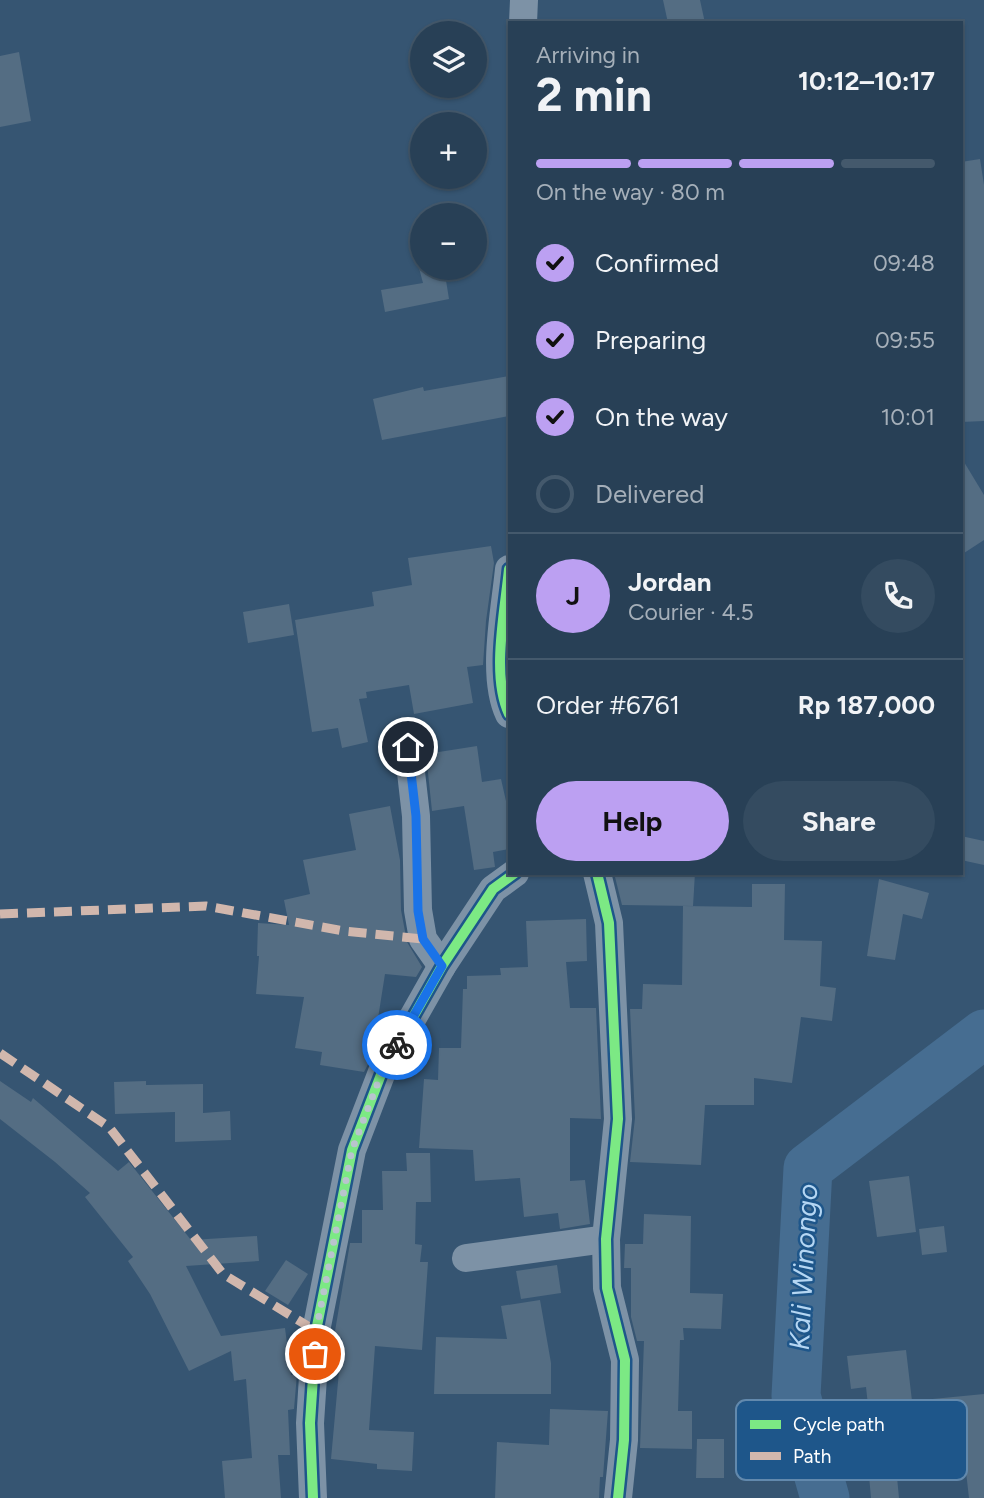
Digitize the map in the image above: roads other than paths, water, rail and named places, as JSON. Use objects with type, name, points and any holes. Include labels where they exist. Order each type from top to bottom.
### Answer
[{"type":"street","points":[[523,21],[524,0]]},
{"type":"street","points":[[508,581],[500,676],[502,695],[508,711]]},
{"type":"street","points":[[408,747],[416,816],[418,911],[423,939],[442,966]]},
{"type":"street","points":[[313,1498],[310,1423],[316,1331],[352,1150],[382,1072],[442,966],[493,889],[512,875]]},
{"type":"street","points":[[597,875],[609,923],[618,1119],[606,1240],[607,1289],[625,1360],[624,1440],[618,1498]]},
{"type":"street","points":[[466,1258],[606,1240]]},
{"type":"waterway","name":"Kali Winongo","points":[[797,1400],[808,1168],[984,1034]]},
{"type":"waterway","name":"Kali Winongo","points":[[820,1480],[825,1498]]}]
